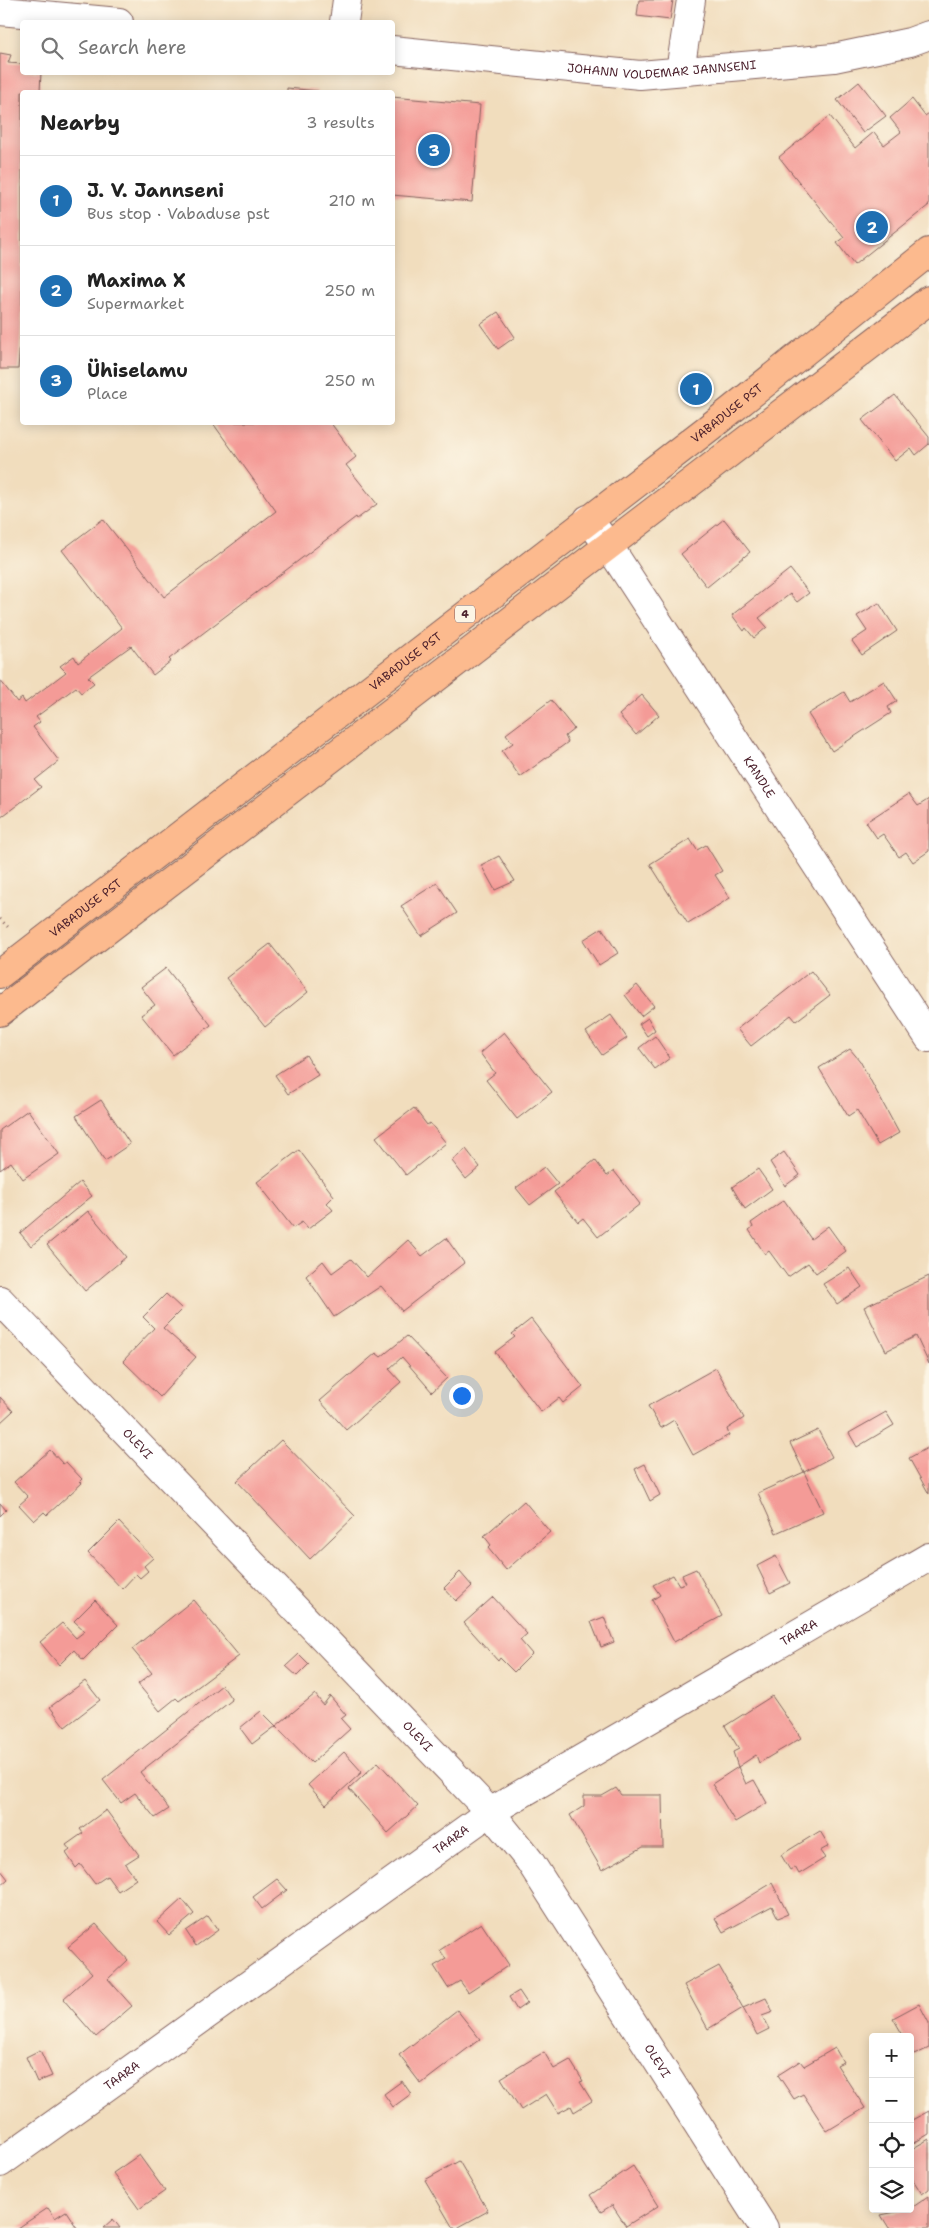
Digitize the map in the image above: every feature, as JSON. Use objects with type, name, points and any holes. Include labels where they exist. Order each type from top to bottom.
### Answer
[{"type":"highway","name":"VABADUSE PST","points":[[0,974],[715,423],[929,252]]},
{"type":"highway","points":[[0,1012],[929,300]]},
{"type":"street","points":[[344,20],[347,0]]},
{"type":"street","points":[[680,72],[691,0]]},
{"type":"street","points":[[0,11],[75,9],[112,20]]},
{"type":"street","name":"JOHANN VOLDEMAR JANNSENI","points":[[395,50],[640,75],[834,58],[910,42],[929,35]]},
{"type":"street","name":"KANDLE","points":[[588,519],[608,545],[929,1038]]},
{"type":"street","name":"OLEVI","points":[[0,1300],[490,1812],[529,1860],[764,2228]]},
{"type":"street","name":"TAARA","points":[[0,2163],[490,1812],[929,1557]]},
{"type":"building","points":[[639,0],[673,0],[670,20],[637,16]]},
{"type":"building","points":[[0,53],[11,55],[8,63],[20,64],[20,75],[41,75],[40,90],[20,90],[20,342],[18,369],[0,369]]},
{"type":"building","points":[[859,82],[886,116],[863,133],[837,100]]},
{"type":"building","points":[[287,88],[308,90],[287,90]]},
{"type":"building","points":[[395,97],[480,105],[472,202],[395,195]]},
{"type":"building","points":[[912,99],[925,116],[929,113],[929,205],[854,265],[837,243],[844,238],[779,157],[830,116],[855,148],[874,132],[884,145],[901,132],[890,118]]},
{"type":"building","points":[[498,312],[515,337],[498,349],[480,324]]},
{"type":"building","points":[[895,395],[929,437],[929,444],[916,455],[911,448],[895,461],[862,420]]},
{"type":"building","points":[[214,425],[332,425],[356,457],[346,465],[377,504],[357,519],[356,517],[169,659],[171,661],[153,675],[131,646],[88,677],[94,683],[81,693],[76,687],[36,717],[40,722],[33,727],[59,761],[35,780],[41,787],[0,818],[0,680],[17,702],[22,698],[25,703],[66,672],[60,666],[74,656],[78,663],[122,628],[62,550],[103,519],[164,597],[276,511]]},
{"type":"building","points":[[724,519],[750,552],[707,587],[681,554]]},
{"type":"building","points":[[790,569],[809,593],[797,602],[790,594],[759,618],[767,627],[754,638],[746,628],[744,631],[732,615]]},
{"type":"building","points":[[879,603],[897,631],[862,655],[852,641],[867,631],[857,616]]},
{"type":"building","points":[[884,681],[897,701],[888,707],[891,713],[832,751],[808,714],[844,692],[850,702]]},
{"type":"building","points":[[642,695],[659,715],[636,735],[619,715]]},
{"type":"building","points":[[551,700],[574,729],[565,736],[568,742],[520,777],[502,751],[513,743],[506,734]]},
{"type":"building","points":[[909,794],[918,806],[929,799],[929,851],[913,862],[906,852],[899,857],[883,834],[877,838],[866,822]]},
{"type":"building","points":[[690,839],[697,850],[706,845],[722,871],[715,875],[730,898],[688,924],[650,864]]},
{"type":"building","points":[[499,856],[515,881],[495,890],[481,865]]},
{"type":"building","points":[[437,883],[457,913],[421,936],[401,906]]},
{"type":"building","points":[[602,928],[618,953],[599,965],[583,940]]},
{"type":"building","points":[[270,944],[308,992],[265,1027],[226,978]]},
{"type":"building","points":[[166,968],[211,1025],[173,1055],[141,1015],[155,1005],[141,987]]},
{"type":"building","points":[[811,971],[830,995],[796,1021],[791,1015],[751,1046],[737,1029]]},
{"type":"building","points":[[637,985],[654,1006],[641,1016],[625,995]]},
{"type":"building","points":[[611,1015],[627,1038],[602,1055],[586,1032]]},
{"type":"building","points":[[648,1018],[655,1030],[647,1036],[639,1024]]},
{"type":"building","points":[[504,1032],[552,1092],[517,1119],[486,1080],[495,1073],[480,1053]]},
{"type":"building","points":[[655,1036],[670,1058],[655,1069],[639,1048]]},
{"type":"building","points":[[850,1049],[860,1061],[899,1133],[878,1145],[857,1110],[848,1116],[819,1068]]},
{"type":"building","points":[[306,1055],[318,1075],[288,1094],[275,1075]]},
{"type":"building","points":[[101,1100],[130,1144],[105,1161],[76,1116]]},
{"type":"building","points":[[414,1108],[427,1125],[430,1123],[446,1143],[406,1175],[376,1137]]},
{"type":"building","points":[[28,1110],[59,1154],[23,1179],[11,1162],[0,1170],[0,1130]]},
{"type":"building","points":[[466,1149],[480,1167],[466,1179],[452,1161]]},
{"type":"building","points":[[299,1150],[334,1196],[327,1203],[333,1210],[308,1229],[302,1222],[293,1228],[257,1182]]},
{"type":"building","points":[[784,1152],[800,1175],[785,1186],[770,1162]]},
{"type":"building","points":[[595,1160],[607,1176],[614,1171],[640,1204],[598,1237],[583,1218],[578,1222],[554,1192]]},
{"type":"building","points":[[544,1167],[558,1184],[530,1205],[516,1188]]},
{"type":"building","points":[[758,1169],[772,1189],[745,1209],[732,1187]]},
{"type":"building","points":[[80,1182],[92,1196],[31,1246],[20,1233]]},
{"type":"building","points":[[784,1200],[811,1239],[828,1226],[846,1251],[816,1273],[808,1263],[788,1277],[769,1251],[765,1254],[749,1230],[753,1227],[751,1223]]},
{"type":"building","points":[[88,1211],[126,1257],[85,1291],[47,1245]]},
{"type":"building","points":[[446,1238],[464,1263],[402,1311],[381,1286],[334,1317],[306,1276],[323,1261],[332,1273],[351,1259],[367,1277],[408,1240],[422,1256]]},
{"type":"building","points":[[849,1268],[862,1287],[837,1304],[823,1284]]},
{"type":"building","points":[[929,1276],[929,1364],[916,1336],[886,1351],[864,1307]]},
{"type":"building","points":[[166,1294],[182,1309],[163,1328],[196,1357],[160,1397],[123,1361],[154,1328],[143,1317]]},
{"type":"building","points":[[531,1319],[583,1387],[563,1403],[559,1398],[541,1412],[495,1352],[515,1337],[512,1334]]},
{"type":"building","points":[[407,1336],[447,1378],[432,1392],[402,1357],[389,1369],[401,1382],[346,1430],[320,1401],[376,1353],[381,1357]]},
{"type":"building","points":[[716,1368],[744,1418],[727,1429],[729,1435],[693,1455],[674,1420],[661,1428],[648,1406]]},
{"type":"building","points":[[0,1397],[13,1411],[0,1423]]},
{"type":"building","points":[[886,1412],[894,1425],[857,1447],[849,1433]]},
{"type":"building","points":[[818,1430],[832,1457],[804,1472],[790,1443]]},
{"type":"building","points":[[281,1440],[355,1516],[310,1559],[237,1481]]},
{"type":"building","points":[[929,1447],[929,1494],[909,1458]]},
{"type":"building","points":[[50,1450],[63,1464],[66,1462],[82,1479],[80,1481],[82,1483],[47,1515],[44,1512],[34,1521],[19,1505],[28,1497],[14,1482]]},
{"type":"building","points":[[645,1464],[660,1495],[650,1501],[635,1469]]},
{"type":"building","points":[[804,1472],[823,1512],[776,1533],[758,1493]]},
{"type":"building","points":[[524,1501],[550,1532],[506,1570],[488,1548],[491,1545],[484,1536]]},
{"type":"building","points":[[0,1503],[6,1510],[0,1516]]},
{"type":"building","points":[[119,1522],[153,1558],[144,1566],[148,1571],[140,1578],[136,1574],[122,1589],[88,1553]]},
{"type":"building","points":[[776,1556],[790,1583],[770,1593],[757,1566]]},
{"type":"building","points":[[696,1569],[722,1616],[674,1642],[652,1600],[660,1595],[653,1585],[673,1575],[679,1585],[686,1583],[682,1575]]},
{"type":"building","points":[[460,1572],[472,1586],[456,1601],[444,1588]]},
{"type":"building","points":[[493,1597],[527,1634],[520,1640],[532,1654],[514,1672],[500,1658],[498,1661],[464,1623]]},
{"type":"building","points":[[95,1600],[118,1625],[83,1660],[74,1650],[59,1665],[40,1642],[62,1623],[76,1638],[85,1631],[74,1621]]},
{"type":"building","points":[[193,1600],[239,1656],[179,1701],[176,1698],[160,1711],[138,1684],[152,1673],[132,1649]]},
{"type":"building","points":[[604,1617],[614,1642],[601,1647],[591,1622]]},
{"type":"building","points":[[299,1654],[309,1664],[297,1676],[286,1666]]},
{"type":"building","points":[[85,1681],[100,1700],[65,1727],[50,1707]]},
{"type":"building","points":[[222,1685],[232,1700],[140,1772],[169,1809],[155,1818],[135,1793],[121,1803],[103,1780]]},
{"type":"building","points":[[315,1694],[323,1705],[330,1696],[346,1715],[341,1719],[350,1729],[312,1763],[276,1726]]},
{"type":"building","points":[[772,1696],[801,1738],[759,1763],[756,1755],[738,1767],[733,1752],[739,1749],[725,1726]]},
{"type":"building","points":[[261,1711],[276,1726],[252,1744],[240,1728]]},
{"type":"building","points":[[344,1752],[362,1772],[326,1805],[308,1785]]},
{"type":"building","points":[[378,1762],[418,1806],[388,1833],[349,1789]]},
{"type":"building","points":[[738,1767],[746,1784],[754,1780],[767,1803],[735,1822],[712,1784]]},
{"type":"building","points":[[616,1788],[621,1795],[662,1795],[663,1847],[643,1847],[602,1870],[570,1815],[584,1806],[584,1796],[602,1796]]},
{"type":"building","points":[[106,1810],[139,1855],[125,1864],[136,1879],[118,1891],[107,1876],[95,1884],[80,1864],[76,1868],[66,1853],[70,1850],[66,1845],[83,1833],[80,1829]]},
{"type":"building","points":[[820,1831],[829,1846],[820,1851],[825,1858],[799,1874],[795,1867],[790,1870],[781,1855]]},
{"type":"building","points":[[0,1869],[8,1879],[0,1886]]},
{"type":"building","points":[[277,1879],[287,1890],[262,1909],[253,1897]]},
{"type":"building","points":[[772,1883],[788,1914],[778,1918],[772,1906],[723,1932],[715,1918]]},
{"type":"building","points":[[182,1899],[194,1914],[169,1935],[157,1922]]},
{"type":"building","points":[[208,1916],[218,1930],[196,1946],[186,1931]]},
{"type":"building","points":[[481,1923],[509,1965],[468,1992],[460,1981],[448,1988],[434,1966],[446,1959],[440,1950]]},
{"type":"building","points":[[96,1924],[128,1960],[108,1979],[132,2006],[96,2037],[63,1999],[92,1973],[68,1947]]},
{"type":"building","points":[[719,1966],[743,2008],[708,2029],[684,1985]]},
{"type":"building","points":[[519,1991],[527,2003],[517,2010],[509,1997]]},
{"type":"building","points":[[766,1998],[773,2012],[762,2016],[769,2029],[757,2035],[743,2008]]},
{"type":"building","points":[[919,2004],[929,2023],[929,2048],[914,2055],[914,2033],[902,2033],[893,2018]]},
{"type":"building","points":[[457,2010],[480,2039],[421,2084],[399,2055]]},
{"type":"building","points":[[835,2048],[843,2062],[837,2065],[865,2108],[827,2131],[803,2094],[794,2099],[778,2075],[800,2061],[804,2066]]},
{"type":"building","points":[[40,2050],[52,2076],[37,2082],[26,2057]]},
{"type":"building","points":[[544,2052],[554,2069],[570,2060],[583,2081],[580,2082],[592,2101],[574,2112],[571,2106],[558,2113],[546,2094],[521,2110],[501,2078]]},
{"type":"building","points":[[402,2081],[411,2094],[393,2107],[384,2094]]},
{"type":"building","points":[[929,2111],[929,2134],[914,2143],[914,2123],[914,2119]]},
{"type":"building","points":[[929,2139],[929,2189],[922,2194],[914,2181],[914,2148]]},
{"type":"building","points":[[139,2155],[165,2191],[139,2209],[113,2173]]},
{"type":"building","points":[[459,2161],[488,2211],[457,2228],[453,2228],[425,2180]]},
{"type":"building","points":[[633,2166],[658,2206],[626,2226],[612,2205],[601,2212],[590,2195]]},
{"type":"building","points":[[929,2196],[929,2228],[889,2228],[881,2215],[914,2213],[914,2206]]},
{"type":"building","points":[[48,2208],[55,2218],[66,2211],[77,2228],[18,2228]]},
{"type":"building","points":[[113,2219],[120,2228],[103,2228]]},
{"type":"place","name":"Ühiselamu","points":[[434,150]]},
{"type":"place","name":"Maxima X","points":[[872,227]]},
{"type":"place","name":"J. V. Jannseni","points":[[696,389]]}]
